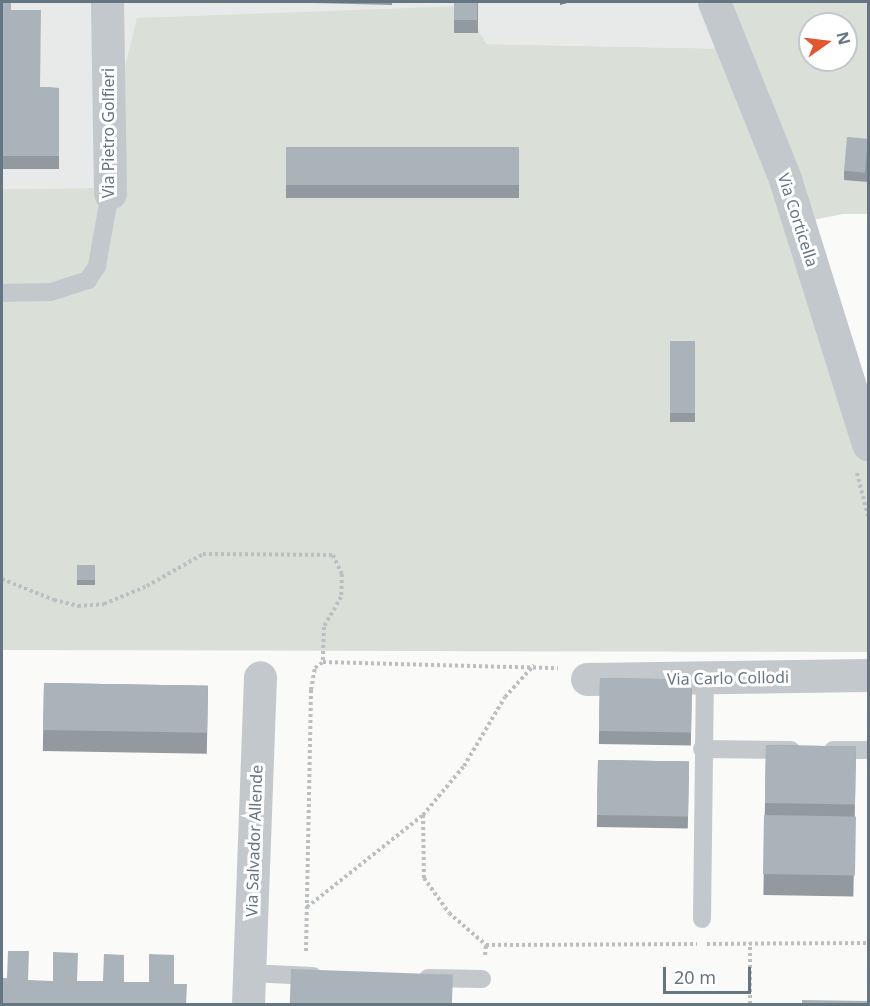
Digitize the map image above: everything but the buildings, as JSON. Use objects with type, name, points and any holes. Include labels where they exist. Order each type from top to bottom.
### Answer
[{"type":"street","name":"Via Pietro Golfieri","points":[[107,2],[110,193]]},
{"type":"street","name":"Via Corticella","points":[[714,2],[785,179],[868,444]]},
{"type":"street","name":"Via Carlo Collodi","points":[[587,679],[868,675]]},
{"type":"street","name":"Via Salvador Allende","points":[[248,1005],[260,677]]},
{"type":"lane","name":"Via Pietro Golfieri","points":[[2,293],[51,292],[88,280],[97,266],[110,193]]},
{"type":"lane","points":[[702,919],[702,749],[705,678]]},
{"type":"lane","points":[[702,749],[868,750]]},
{"type":"lane","points":[[249,973],[329,976]]},
{"type":"lane","points":[[411,978],[482,979]]},
{"type":"path","points":[[2,579],[54,600],[78,606],[104,604],[147,586],[203,554],[333,555],[342,574],[341,597],[324,627],[323,662]]},
{"type":"path","points":[[305,976],[311,690],[315,668],[323,662],[534,665],[564,669],[587,679]]},
{"type":"path","points":[[307,907],[423,815],[464,766],[505,697],[534,665]]},
{"type":"path","points":[[423,815],[424,879],[449,913],[486,945],[868,943]]},
{"type":"path","points":[[750,943],[750,1005]]},
{"type":"path","points":[[482,979],[486,945]]},
{"type":"shaded area","points":[[2,2],[720,2],[740,49],[486,44],[95,188],[2,189]]},
{"type":"shaded area","points":[[720,2],[868,2],[868,214],[843,214],[803,222],[868,410],[868,652],[2,650],[2,189],[95,188],[137,18],[465,6],[486,44],[739,49]]}]
